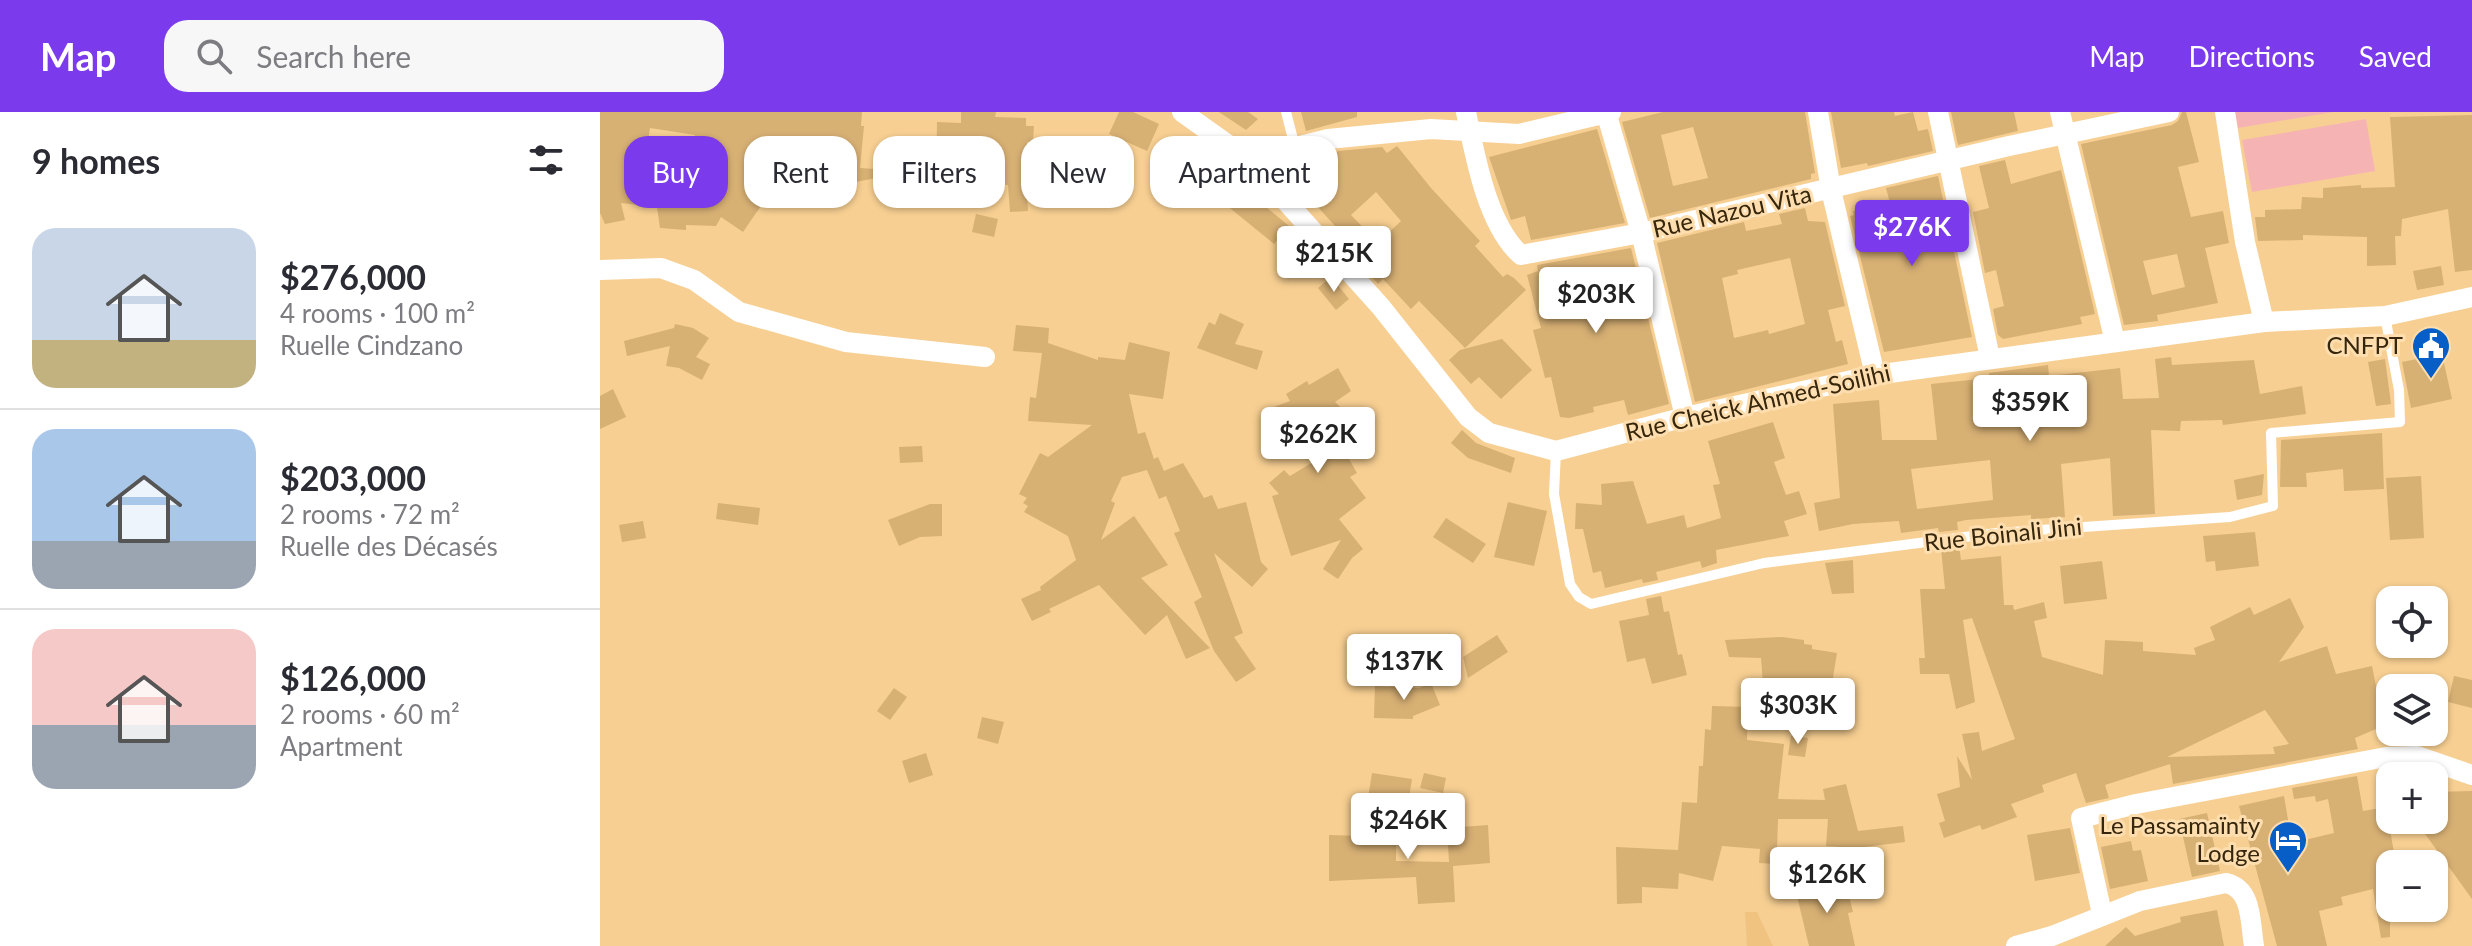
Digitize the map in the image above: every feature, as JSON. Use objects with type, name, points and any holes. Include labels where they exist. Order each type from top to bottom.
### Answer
[{"type":"street","name":"Rue Cheick Ahmed-Soilihi","points":[[1182,112],[1216,136]]},
{"type":"street","points":[[1338,138],[1431,129],[1468,122],[1519,134],[1608,112],[1685,417]]},
{"type":"street","points":[[1818,112],[1831,190],[1875,375]]},
{"type":"street","points":[[1938,112],[1990,358]]},
{"type":"street","points":[[2060,112],[2115,342]]},
{"type":"street","name":"Rue Nazou Vita","points":[[1468,122],[1498,224],[1507,243],[1521,255],[1641,233],[2169,112]]},
{"type":"street","points":[[2225,112],[2245,242],[2264,322]]},
{"type":"street","name":"Rue Cheick Ahmed-Soilihi","points":[[1292,208],[1381,307],[1468,417],[1489,433],[1556,451],[1685,417],[1875,375],[2264,322],[2385,316],[2472,297]]},
{"type":"street","points":[[600,270],[661,268],[694,280],[739,312],[846,342],[985,357]]},
{"type":"street","points":[[2102,914],[2081,818],[2136,804],[2386,757],[2417,756],[2472,775]]},
{"type":"street","points":[[2016,946],[2052,936],[2140,901],[2226,883],[2234,885],[2245,898],[2254,946]]},
{"type":"lane","points":[[1286,112],[1292,136]]},
{"type":"lane","name":"Rue Boinali Jini","points":[[1556,451],[1554,494],[1570,584],[1579,597],[1591,604],[1764,563],[1996,533],[2230,517],[2273,506],[2271,433],[2400,422],[2399,390],[2385,316]]},
{"type":"shaded area","points":[[2235,112],[2333,112],[2238,128]]},
{"type":"shaded area","points":[[2366,119],[2375,171],[2252,192],[2242,140]]},
{"type":"shaded area","points":[[1745,912],[1757,912],[1773,946],[1747,946]]},
{"type":"building","points":[[600,112],[862,112],[861,126],[864,126],[860,168],[873,169],[873,179],[857,182],[857,136],[744,136],[744,208],[760,208],[743,232],[721,217],[716,226],[686,225],[686,230],[660,228],[657,208],[728,208],[728,136],[695,136],[650,128],[649,136],[624,136],[624,203],[621,203],[625,220],[605,224],[600,213]]},
{"type":"building","points":[[961,112],[996,112],[995,117],[1026,118],[1026,126],[1034,126],[1033,136],[1021,136],[1021,208],[1028,208],[1028,211],[1010,212],[1008,185],[1005,185],[1005,136],[937,136],[937,122],[961,123]]},
{"type":"building","points":[[1119,112],[1133,112],[1159,124],[1154,136],[1150,136],[1147,151],[1134,145],[1134,136],[1109,134]]},
{"type":"building","points":[[1219,112],[1248,112],[1258,119],[1246,130]]},
{"type":"building","points":[[1301,112],[1357,112],[1357,117],[1306,131]]},
{"type":"building","points":[[1663,112],[1805,112],[1815,173],[1811,174],[1811,179],[1650,218],[1622,122]],"holes":[[[1693,127],[1708,178],[1673,186],[1661,135]]]},
{"type":"building","points":[[1831,112],[1894,112],[1895,116],[1913,112],[1918,131],[1928,129],[1933,151],[1868,166],[1867,163],[1841,168]]},
{"type":"building","points":[[1951,112],[2014,112],[2018,131],[1958,145]]},
{"type":"building","points":[[2182,112],[2186,112],[2199,162],[2178,167],[2191,217],[2223,211],[2229,243],[2205,248],[2218,303],[2157,315],[2158,321],[2124,325],[2081,144],[2172,125]],"holes":[[[2177,254],[2185,287],[2152,295],[2143,261]]]},
{"type":"building","points":[[2472,115],[2472,270],[2455,272],[2448,209],[2402,219],[2401,236],[2395,236],[2396,265],[2367,266],[2367,237],[2303,235],[2303,240],[2258,241],[2255,217],[2265,217],[2265,210],[2301,209],[2302,197],[2323,198],[2323,188],[2361,185],[2361,188],[2395,187],[2390,117]]},
{"type":"building","points":[[1597,129],[1625,223],[1531,240],[1525,216],[1511,220],[1489,157]]},
{"type":"building","points":[[1397,146],[1480,241],[1475,246],[1503,277],[1507,274],[1526,290],[1465,348],[1419,301],[1411,309],[1383,279],[1378,284],[1333,232],[1337,228],[1319,208],[1338,208],[1338,151],[1382,147],[1387,153]],"holes":[[[1376,192],[1401,221],[1378,243],[1351,215]]]},
{"type":"building","points":[[2005,160],[2011,184],[2061,170],[2095,314],[2080,317],[2082,324],[2003,339],[1998,335],[1993,309],[2004,306],[1996,270],[1985,273],[1973,212],[1989,208],[1979,166]]},
{"type":"building","points":[[1938,176],[1972,337],[1884,352],[1850,216],[1854,215],[1853,211],[1890,203],[1886,188]]},
{"type":"building","points":[[1230,208],[1267,208],[1289,226],[1274,244]]},
{"type":"building","points":[[1805,208],[1808,221],[1825,222],[1845,306],[1828,310],[1836,342],[1842,340],[1848,364],[1695,402],[1657,243],[1744,222],[1746,231],[1782,224],[1779,214]],"holes":[[[1790,258],[1805,324],[1769,334],[1768,330],[1734,338],[1722,278],[1738,274],[1737,270]]]},
{"type":"building","points":[[976,214],[998,219],[994,237],[972,232]]},
{"type":"building","points":[[1631,248],[1669,404],[1628,415],[1624,400],[1593,407],[1594,412],[1560,417],[1551,377],[1545,378],[1533,330],[1541,328],[1527,275],[1538,271],[1537,265]]},
{"type":"building","points":[[2441,266],[2444,285],[2417,290],[2413,271]]},
{"type":"building","points":[[1331,277],[1349,299],[1336,310],[1318,288]]},
{"type":"building","points":[[1220,313],[1244,324],[1235,344],[1263,351],[1257,370],[1197,348],[1209,322],[1215,325]]},
{"type":"building","points":[[675,324],[693,328],[709,338],[696,357],[710,364],[702,380],[679,368],[666,366],[670,346],[627,356],[624,341],[674,328]]},
{"type":"building","points":[[1016,325],[1049,328],[1048,343],[1098,360],[1098,357],[1125,360],[1129,342],[1170,352],[1163,399],[1129,394],[1138,434],[1145,432],[1154,459],[1158,457],[1164,471],[1183,463],[1204,498],[1212,495],[1218,509],[1246,502],[1261,562],[1268,569],[1252,587],[1214,553],[1243,633],[1234,637],[1256,669],[1236,682],[1214,651],[1194,602],[1202,597],[1174,533],[1180,531],[1166,496],[1159,499],[1147,470],[1122,477],[1111,501],[1115,503],[1101,540],[1134,516],[1168,565],[1141,578],[1210,648],[1186,659],[1167,615],[1145,635],[1099,585],[1049,609],[1051,612],[1032,621],[1021,599],[1041,590],[1040,587],[1076,560],[1068,536],[1024,512],[1028,506],[1023,503],[1027,498],[1019,494],[1040,453],[1048,457],[1092,425],[1028,421],[1030,397],[1036,398],[1042,353],[1013,351]]},
{"type":"building","points":[[1502,339],[1532,370],[1501,399],[1479,377],[1471,384],[1449,360],[1460,350]]},
{"type":"building","points":[[2442,354],[2452,399],[2411,408],[2402,362]]},
{"type":"building","points":[[2171,357],[2172,365],[2254,360],[2260,394],[2302,386],[2306,414],[2223,425],[2222,420],[2181,421],[2180,431],[2151,430],[2155,514],[2113,516],[2110,458],[2061,464],[2065,517],[2031,519],[2031,515],[1966,520],[1957,522],[1958,530],[1939,532],[1938,528],[1901,533],[1899,521],[1853,524],[1819,531],[1814,503],[1840,498],[1833,404],[1879,400],[1882,440],[1937,440],[1931,384],[1989,378],[1989,373],[2048,365],[2049,376],[2120,368],[2123,399],[2159,398],[2155,359]],"holes":[[[1990,460],[1993,500],[1917,509],[1911,469]]]},
{"type":"building","points":[[2385,359],[2391,404],[2376,406],[2368,362]]},
{"type":"building","points":[[1338,368],[1351,391],[1335,402],[1351,417],[1336,432],[1348,447],[1344,450],[1357,473],[1350,477],[1366,498],[1339,519],[1363,549],[1352,558],[1338,579],[1323,569],[1341,540],[1291,556],[1272,496],[1279,494],[1269,483],[1284,470],[1290,476],[1323,456],[1305,423],[1279,433],[1269,409],[1290,401],[1286,394],[1307,381],[1309,385]]},
{"type":"building","points":[[613,389],[626,417],[600,429],[600,396]]},
{"type":"building","points":[[1773,422],[1785,458],[1774,462],[1786,495],[1799,491],[1807,514],[1784,521],[1789,536],[1716,550],[1717,563],[1702,568],[1700,561],[1656,572],[1658,580],[1643,583],[1642,579],[1605,588],[1601,571],[1593,573],[1583,529],[1575,529],[1576,503],[1602,505],[1601,484],[1633,481],[1647,524],[1684,515],[1687,528],[1721,518],[1713,485],[1720,484],[1708,441]]},
{"type":"building","points":[[1462,430],[1476,443],[1515,458],[1511,473],[1468,458],[1451,443]]},
{"type":"building","points":[[2382,433],[2384,489],[2344,491],[2343,469],[2306,473],[2307,487],[2280,487],[2281,440]]},
{"type":"building","points":[[922,446],[923,462],[900,463],[899,447]]},
{"type":"building","points":[[2264,474],[2262,495],[2237,500],[2234,480]]},
{"type":"building","points":[[2421,476],[2424,538],[2390,540],[2386,478]]},
{"type":"building","points":[[1508,502],[1547,511],[1534,566],[1494,557]]},
{"type":"building","points":[[718,503],[760,508],[758,525],[716,519]]},
{"type":"building","points":[[930,504],[942,504],[942,536],[920,537],[899,546],[888,520]]},
{"type":"building","points":[[1446,518],[1486,544],[1473,563],[1433,537]]},
{"type":"building","points":[[643,521],[646,538],[622,542],[619,525]]},
{"type":"building","points":[[2255,532],[2259,566],[2216,571],[2215,561],[2206,562],[2203,536]]},
{"type":"building","points":[[1959,546],[1961,560],[2001,556],[2004,605],[2013,605],[2014,610],[2044,602],[2047,618],[2034,621],[2042,657],[2103,675],[2105,640],[2143,642],[2143,651],[2196,655],[2194,648],[2215,640],[2210,627],[2250,607],[2254,615],[2290,598],[2304,627],[2279,662],[2327,646],[2336,674],[2372,666],[2376,686],[2376,729],[2355,738],[2358,749],[2173,784],[2170,764],[2105,785],[2109,798],[2086,803],[2076,773],[2042,785],[2044,792],[2011,804],[2017,817],[1982,830],[1980,825],[1944,838],[1939,823],[1945,821],[1937,794],[1960,787],[1957,756],[1972,780],[1962,734],[1979,732],[1982,751],[2015,739],[1972,618],[1963,620],[1975,702],[1956,709],[1949,674],[1920,674],[1919,658],[1925,658],[1920,589],[1945,589],[1941,548]],"holes":[[[2265,710],[2289,744],[2273,747],[2275,754],[2167,757]]]},
{"type":"building","points":[[1853,560],[1854,593],[1832,594],[1825,563]]},
{"type":"building","points":[[2102,561],[2107,599],[2064,604],[2060,566]]},
{"type":"building","points":[[1661,596],[1664,612],[1669,611],[1678,655],[1682,654],[1687,675],[1652,684],[1645,658],[1627,662],[1619,621],[1649,615],[1646,599]]},
{"type":"building","points":[[1497,635],[1508,652],[1468,678],[1463,657]]},
{"type":"building","points":[[1782,637],[1804,640],[1804,644],[1812,645],[1812,649],[1837,653],[1833,678],[1763,684],[1761,658],[1729,657],[1725,640]]},
{"type":"building","points":[[2454,676],[2472,680],[2472,708],[2448,702]]},
{"type":"building","points":[[1431,683],[1440,705],[1413,716],[1413,719],[1374,718],[1375,686],[1419,688]]},
{"type":"building","points":[[894,688],[907,697],[890,720],[877,711]]},
{"type":"building","points":[[1828,693],[1850,695],[1848,712],[1826,710]]},
{"type":"building","points":[[1712,706],[1748,707],[1747,740],[1784,744],[1778,799],[1825,800],[1823,789],[1846,784],[1858,831],[1903,826],[1905,842],[1856,848],[1826,846],[1828,819],[1778,819],[1777,849],[1792,849],[1791,865],[1759,863],[1760,849],[1722,846],[1713,881],[1679,873],[1678,889],[1642,887],[1642,903],[1617,904],[1616,847],[1678,850],[1682,802],[1697,803],[1699,766],[1703,766],[1705,729],[1711,730]]},
{"type":"building","points":[[982,717],[1004,722],[998,744],[977,738]]},
{"type":"building","points":[[1791,736],[1808,738],[1805,757],[1788,755]]},
{"type":"building","points":[[926,753],[933,775],[909,783],[902,761]]},
{"type":"building","points":[[1372,773],[1412,779],[1408,804],[1368,798]]},
{"type":"building","points":[[1424,773],[1446,778],[1443,793],[1420,788]]},
{"type":"building","points":[[2357,776],[2363,811],[2376,809],[2376,834],[2391,834],[2394,850],[2376,850],[2376,907],[2373,889],[2341,897],[2343,905],[2319,911],[2327,946],[2277,946],[2239,806],[2284,796],[2292,843],[2334,833],[2328,799],[2316,802],[2315,796],[2294,799],[2292,788]]},
{"type":"building","points":[[2472,791],[2472,899],[2448,866],[2448,850],[2437,850],[2425,834],[2448,834],[2448,792]]},
{"type":"building","points":[[2207,813],[2220,871],[2192,877],[2179,819]]},
{"type":"building","points":[[1488,825],[1490,863],[1453,866],[1455,902],[1418,904],[1416,877],[1329,881],[1329,835],[1396,837],[1396,861],[1449,862],[1447,828]]},
{"type":"building","points":[[2070,828],[2080,873],[2035,881],[2027,835]]},
{"type":"building","points":[[2131,841],[2133,851],[2141,850],[2148,881],[2110,889],[2101,847]]},
{"type":"building","points":[[1845,881],[1853,912],[1848,913],[1855,946],[1809,946],[1796,892]]},
{"type":"building","points":[[2217,910],[2224,946],[2105,946],[2126,927],[2135,936],[2181,922],[2180,917]]},
{"type":"building","points":[[2378,922],[2390,922],[2390,937],[2381,938]]},
{"type":"place","name":"CNFPT","points":[[2431,380]]},
{"type":"place","name":"Le Passamaïnty Lodge","points":[[2288,874]]}]
